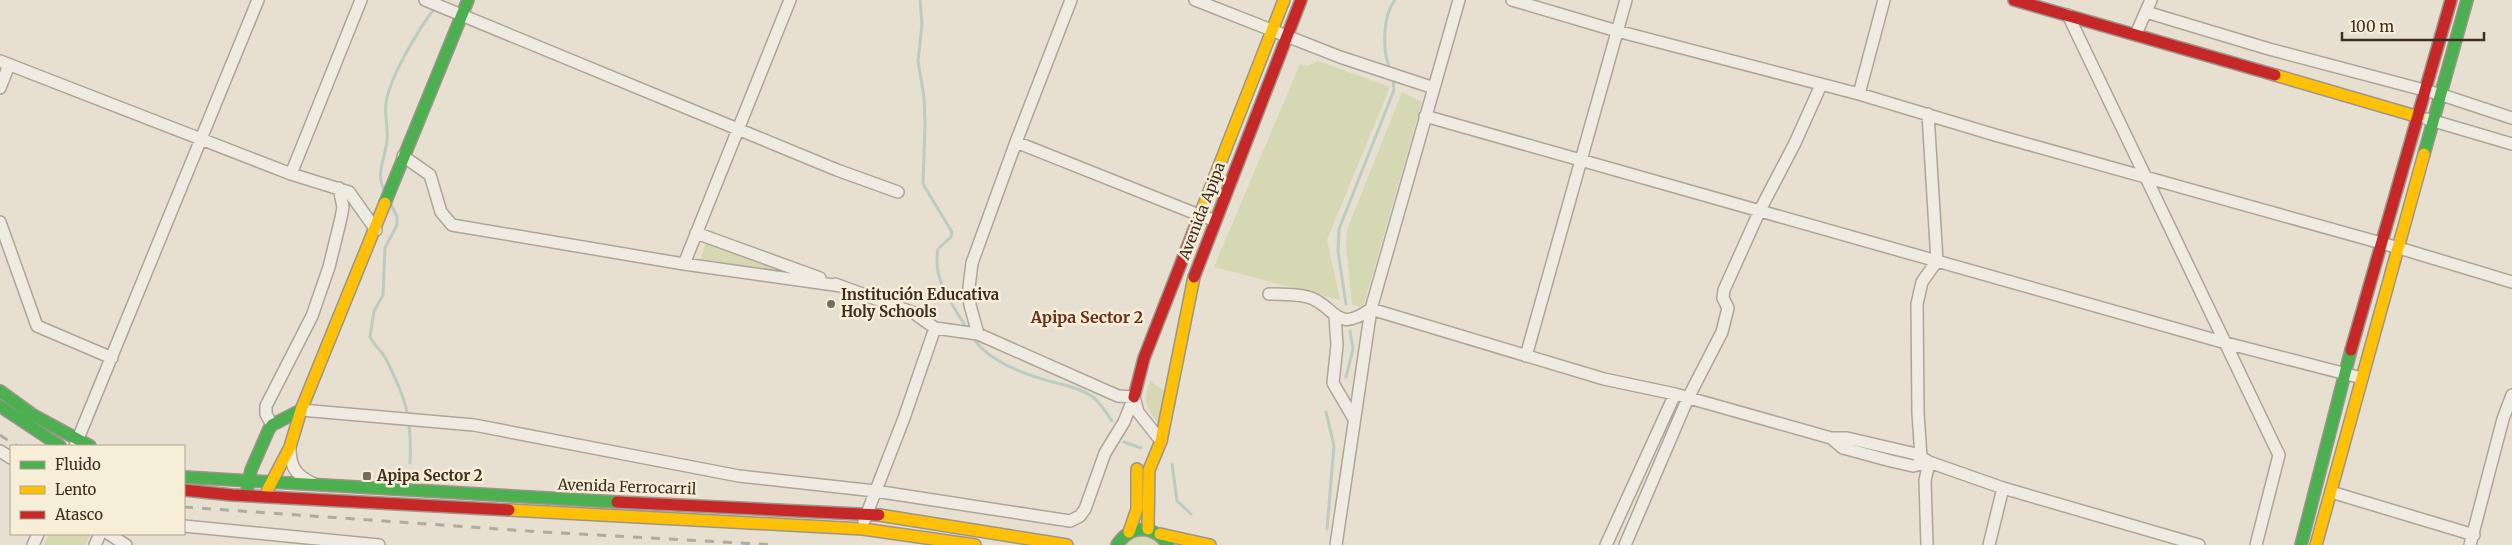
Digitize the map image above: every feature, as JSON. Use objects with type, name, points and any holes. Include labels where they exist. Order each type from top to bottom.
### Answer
[{"type":"street","points":[[5,409],[77,444],[258,0]]},
{"type":"street","points":[[291,174],[361,0]]},
{"type":"street","points":[[427,0],[837,170],[898,192]]},
{"type":"street","points":[[263,497],[273,482],[290,447],[302,410],[376,230],[403,156],[468,0]]},
{"type":"street","points":[[684,264],[790,0]]},
{"type":"street","points":[[978,334],[970,305],[969,287],[972,263],[1016,142],[1072,0]]},
{"type":"street","points":[[1195,0],[1340,58],[1434,88]]},
{"type":"street","name":"Avenida Apipa","points":[[875,491],[1070,520],[1080,516],[1085,509],[1104,453],[1124,422],[1134,398],[1144,358],[1284,0]]},
{"type":"street","name":"Avenida Apipa","points":[[1148,529],[1150,470],[1161,440],[1195,271],[1301,0]]},
{"type":"street","points":[[1336,545],[1371,309],[1459,0]]},
{"type":"street","points":[[1512,0],[1617,31],[1859,94],[1995,136],[2382,243],[2512,282]]},
{"type":"street","points":[[1526,356],[1626,0]]},
{"type":"street","points":[[1859,94],[1884,0]]},
{"type":"street","points":[[2014,0],[2512,144]]},
{"type":"street","points":[[2136,34],[2151,0]]},
{"type":"street","points":[[2302,545],[2344,373],[2419,117],[2451,0]]},
{"type":"street","points":[[2316,545],[2466,0]]},
{"type":"street","points":[[2146,12],[2269,49],[2426,90],[2512,118]]},
{"type":"street","points":[[2068,15],[2279,455],[2256,545]]},
{"type":"street","points":[[0,88],[4,63],[291,174],[340,188],[349,192],[376,230]]},
{"type":"street","points":[[1625,545],[1688,398],[1722,332],[1728,308],[1723,298],[1724,290],[1760,210],[1795,143],[1821,85]]},
{"type":"street","points":[[1927,545],[1925,460],[1918,412],[1917,304],[1922,282],[1937,262],[1928,114]]},
{"type":"street","points":[[1426,116],[1582,162],[1760,210],[2226,343],[2362,378]]},
{"type":"street","points":[[1016,142],[1199,216],[1214,220]]},
{"type":"street","points":[[403,156],[430,175],[441,212],[452,225],[684,264],[841,286]]},
{"type":"street","points":[[272,425],[266,414],[266,406],[312,316],[329,267],[343,207],[340,188]]},
{"type":"street","points":[[0,222],[37,326],[112,358]]},
{"type":"street","points":[[696,233],[914,313],[935,328],[978,334],[1118,396],[1134,398],[1138,412],[1161,440]]},
{"type":"street","points":[[1269,294],[1309,298],[1342,319],[1352,319],[1371,309],[1604,378],[1674,394],[1831,438],[1843,448],[1913,466],[1925,460],[2004,488],[2199,545]]},
{"type":"street","points":[[1335,316],[1337,345],[1333,384],[1354,419]]},
{"type":"street","points":[[864,529],[865,514],[904,418],[935,328]]},
{"type":"street","points":[[0,391],[5,409],[59,445]]},
{"type":"street","points":[[1606,545],[1674,394]]},
{"type":"street","points":[[2330,492],[2472,540],[2503,419],[2512,395]]},
{"type":"street","points":[[246,496],[248,481],[272,425],[302,410],[474,425],[739,476],[875,491]]},
{"type":"street","points":[[290,447],[291,464],[297,475],[317,485]]},
{"type":"street","points":[[1117,545],[1129,532],[1137,509],[1137,469]]},
{"type":"street","name":"Avenida Ferrocarril","points":[[185,477],[865,514],[890,516],[1067,545]]},
{"type":"street","points":[[1988,545],[2004,488]]},
{"type":"street","name":"Avenida Ferrocarril","points":[[185,490],[263,497],[864,529],[975,545]]},
{"type":"street","points":[[185,526],[379,545]]},
{"type":"street","points":[[1129,532],[1148,529],[1160,534],[1210,545]]},
{"type":"street","points":[[1160,534],[1168,545]]},
{"type":"street","points":[[111,535],[126,545]]},
{"type":"green space","points":[[1318,61],[1390,87],[1327,240],[1340,300],[1214,267],[1300,64],[1307,66]]},
{"type":"green space","points":[[1402,92],[1422,102],[1363,307],[1352,305],[1346,244],[1347,230]]},
{"type":"green space","points":[[706,243],[797,275],[700,260]]},
{"type":"green space","points":[[1150,381],[1164,391],[1162,428],[1147,406],[1146,396]]},
{"type":"green space","points":[[49,535],[90,535],[85,545],[44,545]]},
{"type":"green space","points":[[1140,536],[1151,537],[1160,545],[1126,545],[1130,540]]},
{"type":"waterway","points":[[920,0],[922,24],[918,61],[924,97],[923,184],[952,232],[951,237],[938,249],[938,272],[950,302],[968,330]]},
{"type":"waterway","points":[[1391,71],[1386,55],[1385,35],[1388,15],[1395,0]]},
{"type":"waterway","points":[[385,192],[382,186],[381,175],[387,142],[386,104],[388,94],[405,54],[435,8]]},
{"type":"waterway","points":[[1346,304],[1338,252],[1339,229],[1394,90],[1393,79]]},
{"type":"waterway","points":[[391,204],[397,217],[397,225],[385,248],[383,295],[374,311],[370,337],[386,359],[403,397],[409,420],[410,463]]},
{"type":"waterway","points":[[1346,377],[1353,349],[1350,331]]},
{"type":"waterway","points":[[972,336],[987,353],[1008,366],[1083,391],[1093,397],[1112,421]]},
{"type":"waterway","points":[[1326,412],[1334,446],[1327,529]]},
{"type":"waterway","points":[[1124,442],[1141,448]]},
{"type":"waterway","points":[[1172,464],[1177,501],[1191,514]]},
{"type":"railway","points":[[0,435],[15,445]]},
{"type":"railway","points":[[185,507],[542,532],[775,545]]},
{"type":"traffic: fast","points":[[385,203],[468,0]]},
{"type":"traffic: fast","points":[[2424,154],[2467,0]]},
{"type":"traffic: fast","points":[[2301,545],[2351,350]]},
{"type":"traffic: fast","points":[[0,391],[33,415],[88,445]]},
{"type":"traffic: fast","points":[[0,406],[58,445]]},
{"type":"traffic: fast","points":[[247,490],[251,470],[269,429],[272,425],[301,410]]},
{"type":"traffic: fast","points":[[185,477],[617,502]]},
{"type":"traffic: fast","points":[[1117,545],[1129,533],[1136,530],[1149,531],[1156,534],[1168,545]]},
{"type":"traffic: slow","points":[[1201,212],[1284,0]]},
{"type":"traffic: slow","points":[[2275,75],[2419,117]]},
{"type":"traffic: slow","points":[[2316,545],[2424,154]]},
{"type":"traffic: slow","points":[[268,489],[290,447],[301,410],[385,203]]},
{"type":"traffic: slow","points":[[1148,529],[1149,470],[1161,441],[1194,277]]},
{"type":"traffic: slow","points":[[1129,532],[1137,509],[1137,469]]},
{"type":"traffic: slow","points":[[509,510],[863,529],[975,545]]},
{"type":"traffic: slow","points":[[879,515],[1067,545]]},
{"type":"traffic: slow","points":[[1160,534],[1210,545]]},
{"type":"traffic: jam","points":[[1194,277],[1301,0]]},
{"type":"traffic: jam","points":[[2014,0],[2275,75]]},
{"type":"traffic: jam","points":[[2351,350],[2451,0]]},
{"type":"traffic: jam","points":[[1134,397],[1144,358],[1201,212]]},
{"type":"traffic: jam","points":[[185,490],[232,495],[509,510]]},
{"type":"traffic: jam","points":[[617,502],[879,515]]},
{"type":"place","name":"Institución Educativa Holy Schools","points":[[831,304]]},
{"type":"place","name":"Apipa Sector 2","points":[[367,476]]},
{"type":"district","name":"Apipa Sector 2","points":[[1087,317]]}]
